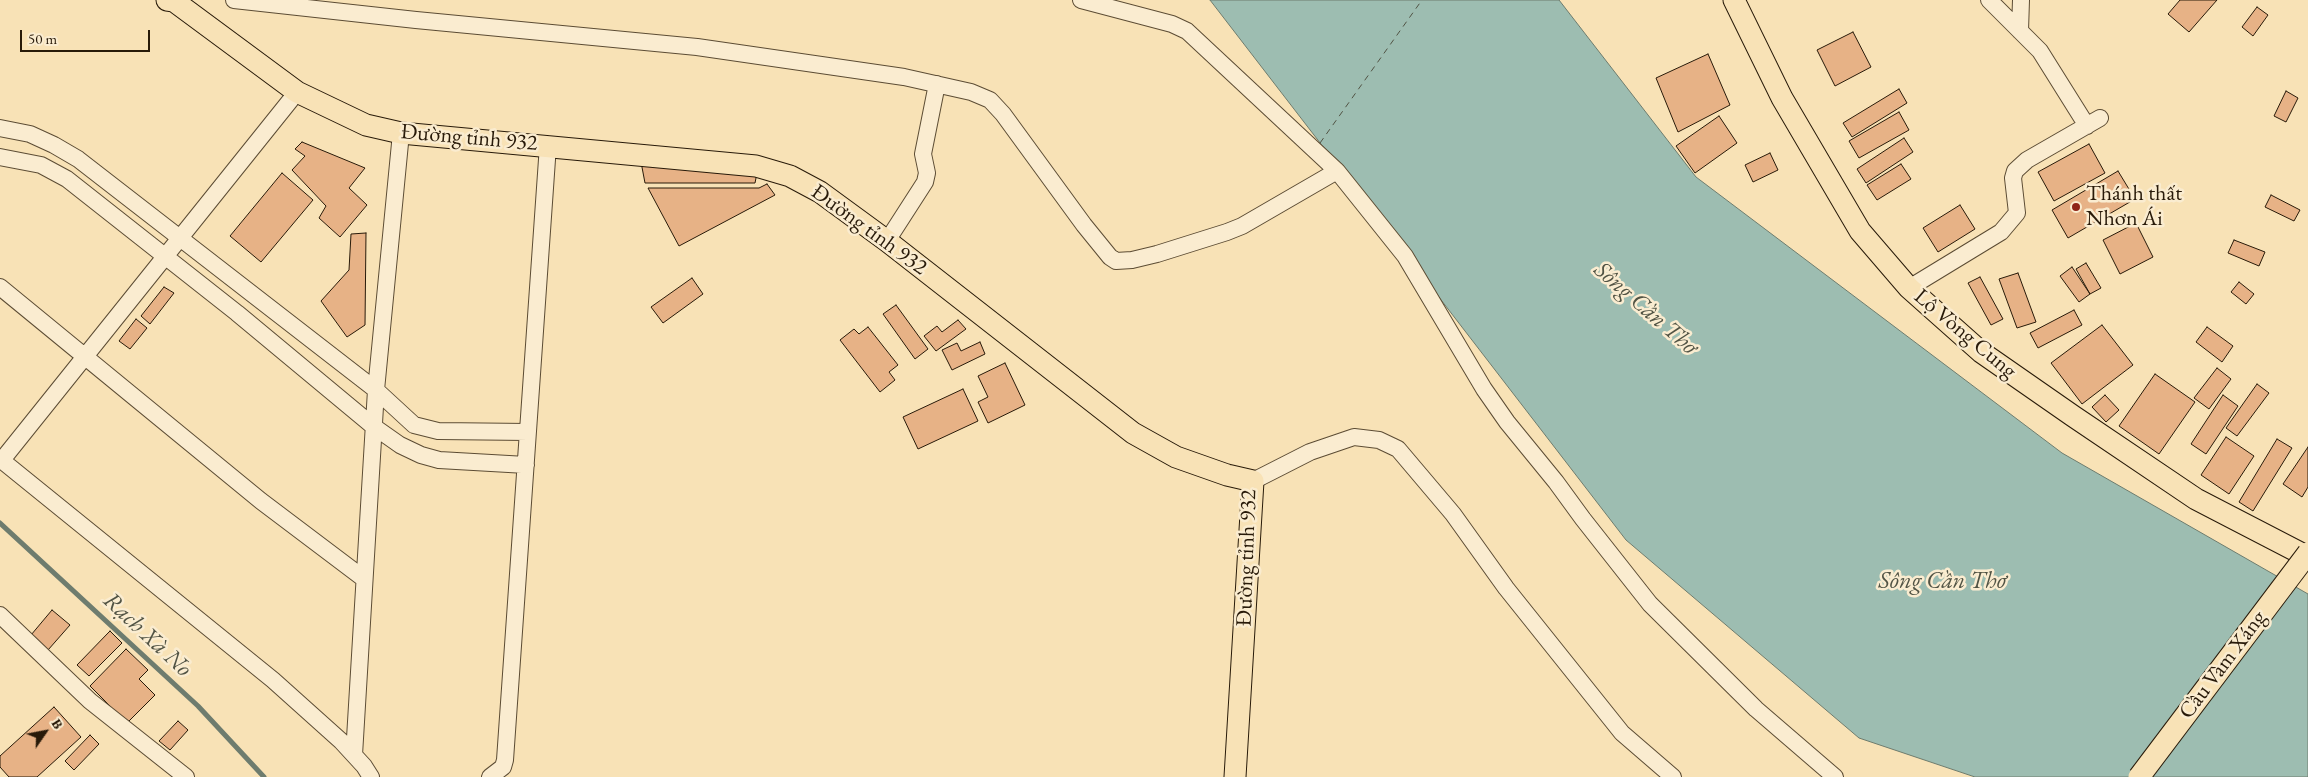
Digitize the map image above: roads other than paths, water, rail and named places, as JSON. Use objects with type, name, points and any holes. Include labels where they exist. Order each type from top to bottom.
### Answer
[{"type":"main road","name":"Đường tỉnh 932","points":[[167,0],[175,0],[297,92],[366,126],[401,133],[548,145],[756,166],[790,176],[820,192],[888,242],[1134,433],[1162,450],[1193,464],[1253,481],[1235,777]]},
{"type":"main road","name":"Lộ Vòng Cung","points":[[1734,0],[1782,98],[1860,231],[1909,288],[1981,352],[2081,422],[2196,499],[2308,557]]},
{"type":"main road","name":"Cầu Vàm Xáng","points":[[2139,777],[2308,553]]},
{"type":"street","points":[[234,0],[416,20],[697,47],[904,77],[971,92],[990,100],[1026,145],[1089,232],[1110,257],[1116,261],[1132,260],[1157,254],[1227,232],[1250,221],[1337,170]]},
{"type":"street","points":[[1080,0],[1172,24],[1187,31],[1337,170],[1405,256],[1484,389],[1507,422],[1556,482],[1582,520],[1650,604],[1756,709],[1835,777]]},
{"type":"street","points":[[1909,288],[2001,232],[2017,213],[2013,178],[2015,170],[2027,160],[2094,122],[2040,50],[1989,0]]},
{"type":"street","points":[[2020,31],[2022,0]]},
{"type":"street","points":[[888,242],[925,182],[927,173],[923,154],[937,84]]},
{"type":"street","points":[[297,92],[1,460],[273,680],[354,755],[371,777]]},
{"type":"street","points":[[0,128],[30,134],[78,159],[376,390],[407,420],[429,430],[528,432]]},
{"type":"street","points":[[354,755],[373,426],[401,133]]},
{"type":"street","points":[[490,777],[503,767],[505,760],[548,145]]},
{"type":"street","points":[[0,157],[41,165],[68,180],[166,256],[373,426],[400,445],[421,455],[439,460],[526,465]]},
{"type":"street","points":[[0,287],[261,501],[363,578]]},
{"type":"street","points":[[1253,481],[1310,452],[1354,437],[1379,440],[1398,450],[1453,514],[1506,588],[1622,733],[1673,777]]},
{"type":"street","points":[[0,615],[19,636],[90,701],[186,777]]},
{"type":"water","name":"Sông Cần Thơ","points":[[1210,0],[1559,0],[1696,177],[2062,453],[2308,594],[2308,777],[1975,777],[1859,738],[1626,540]]},
{"type":"waterway","name":"Rạch Xà No","points":[[0,523],[198,706],[264,777]]},
{"type":"place","name":"Thánh thất Nhơn Ái","points":[[2076,207]]}]
